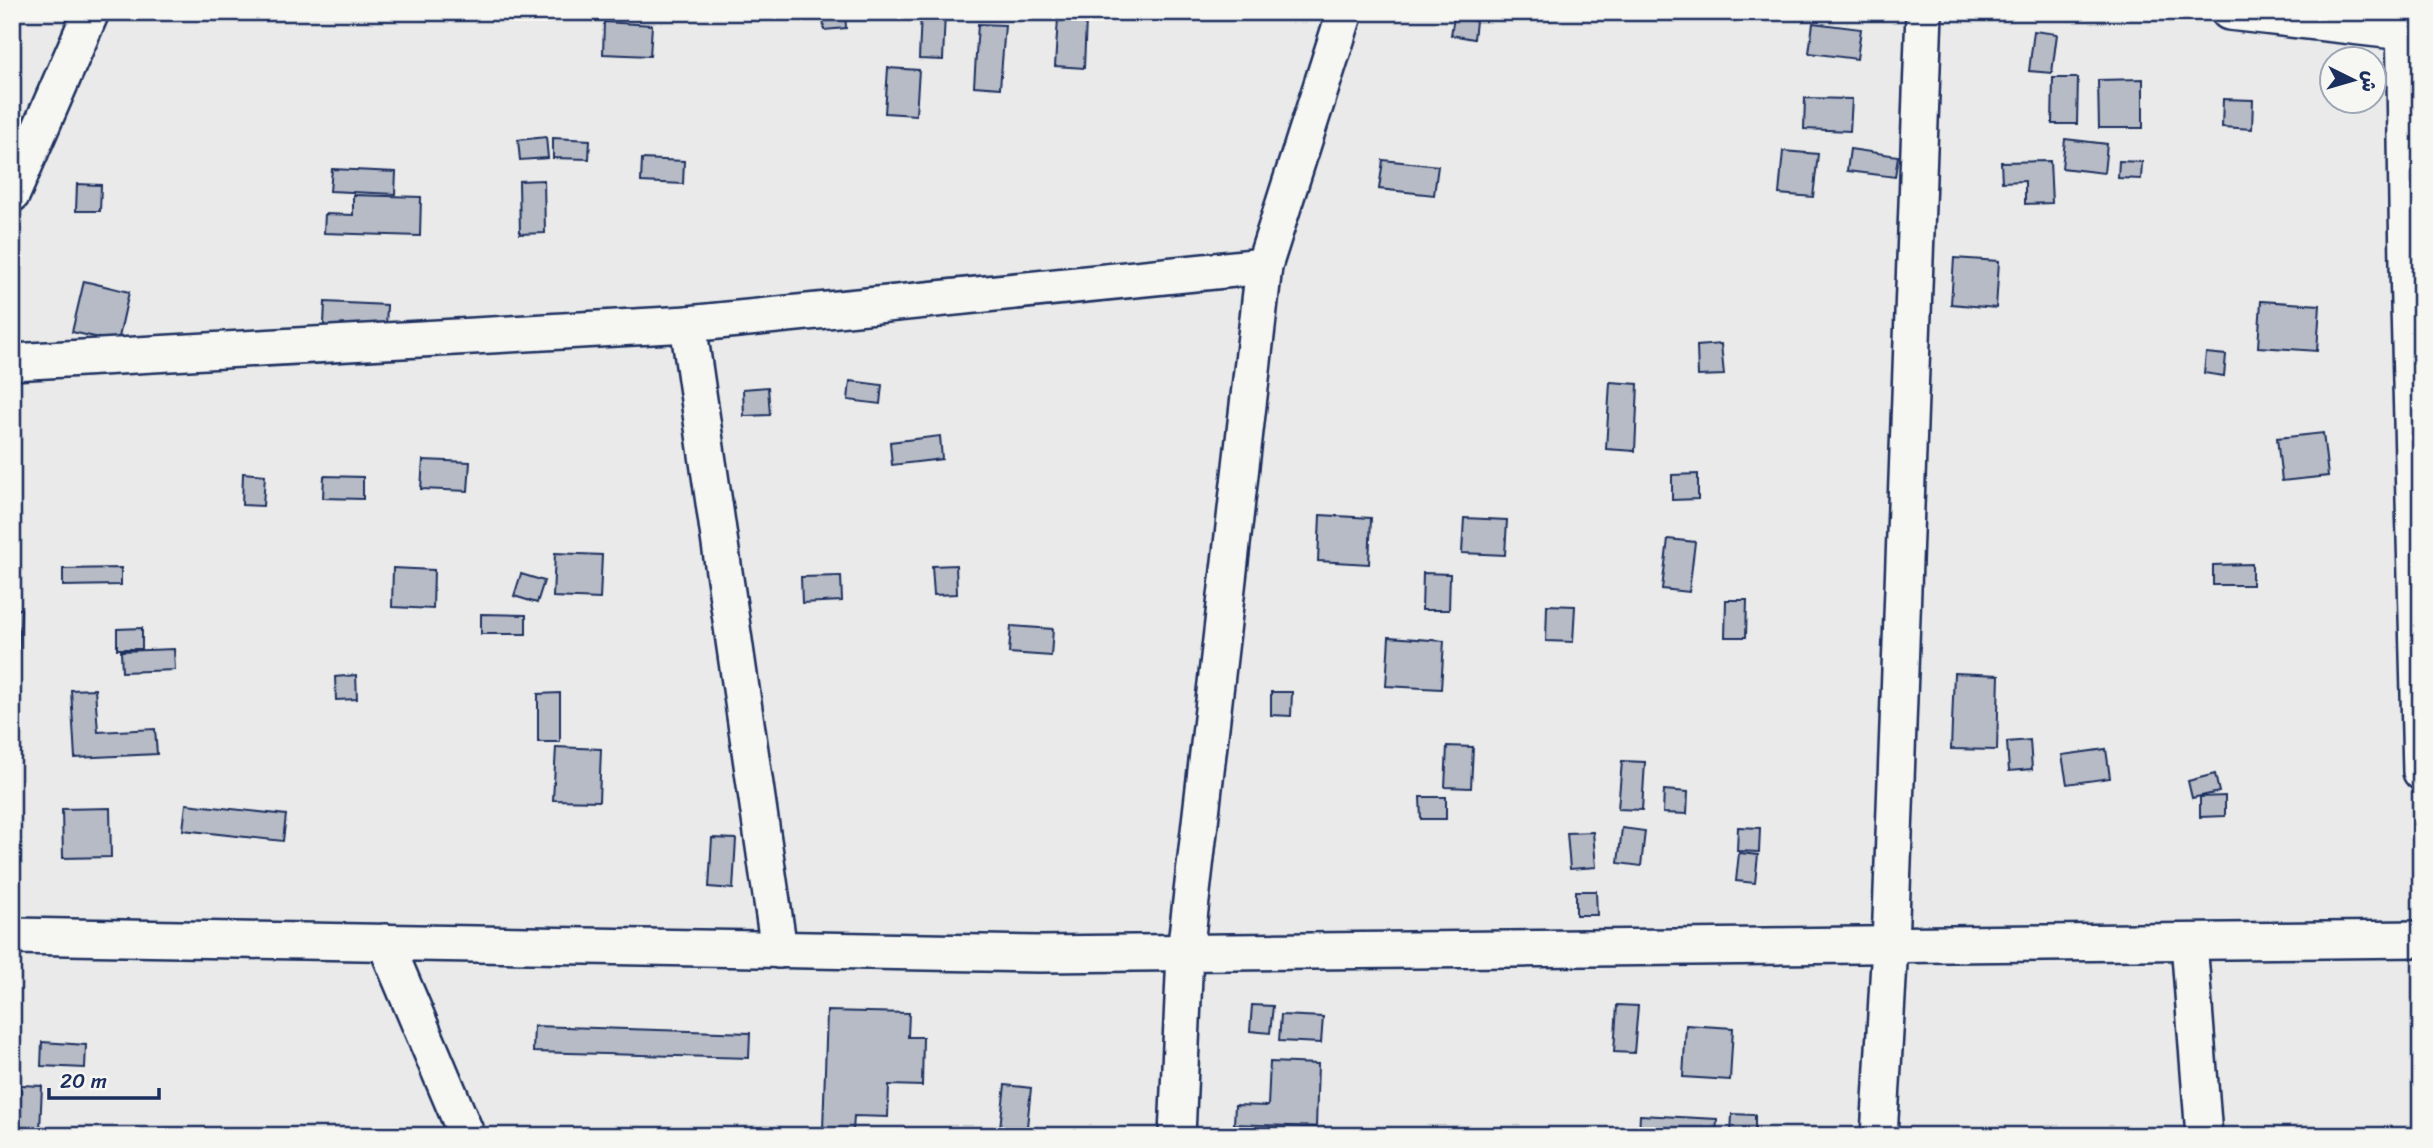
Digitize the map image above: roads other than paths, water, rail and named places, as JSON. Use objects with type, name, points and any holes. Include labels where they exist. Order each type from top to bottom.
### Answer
[{"type":"street","points":[[12,194],[92,12]]},
{"type":"street","points":[[1177,1136],[1185,953],[1264,266],[1345,12]]},
{"type":"street","points":[[1878,1136],[1890,945],[1924,12]]},
{"type":"street","points":[[2229,12],[2404,22],[2421,771]]},
{"type":"street","points":[[12,362],[688,324],[1264,266]]},
{"type":"street","points":[[688,324],[779,950]]},
{"type":"street","points":[[12,936],[1040,954],[2421,939]]},
{"type":"street","points":[[385,942],[467,1136]]},
{"type":"street","points":[[2189,942],[2204,1136]]}]
